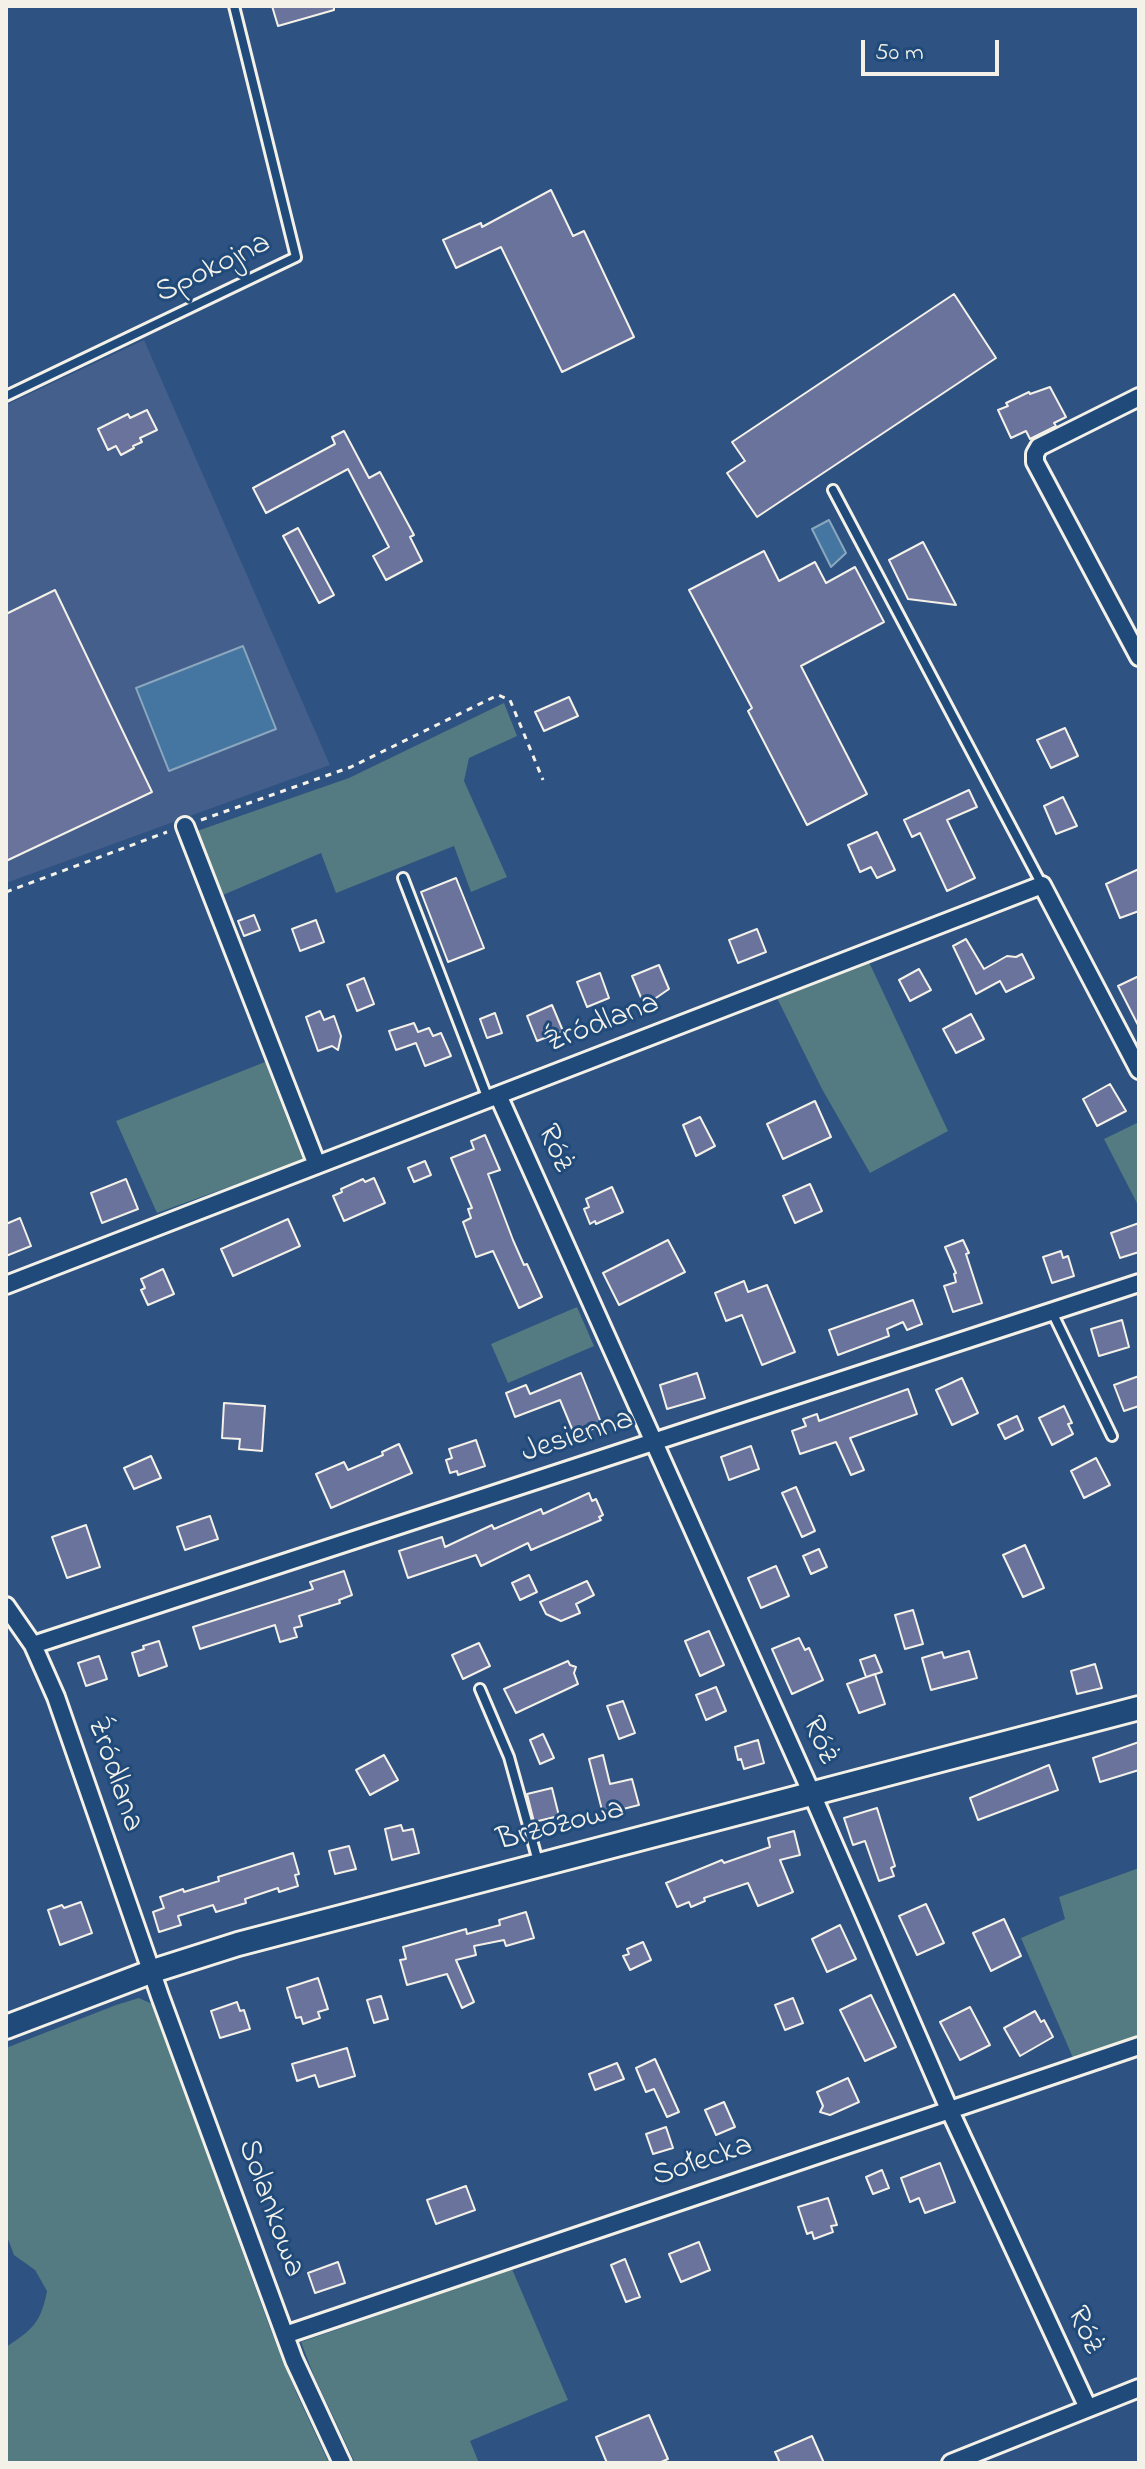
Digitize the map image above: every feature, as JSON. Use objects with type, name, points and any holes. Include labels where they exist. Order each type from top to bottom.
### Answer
[{"type":"street","points":[[1137,648],[1035,462],[1035,454],[1039,447],[1139,397]]},
{"type":"street","points":[[185,826],[317,1165]]},
{"type":"street","points":[[1042,885],[1135,1052],[1139,1070]]},
{"type":"street","name":"Źródlana","points":[[6,1285],[1042,885]]},
{"type":"street","name":"Róż","points":[[493,1097],[812,1794],[949,2109],[1088,2408]]},
{"type":"street","name":"Jesienna","points":[[33,1645],[1139,1283]]},
{"type":"street","name":"Źródlana","points":[[6,1606],[33,1645],[56,1697],[153,1971]]},
{"type":"street","name":"Brzozowa","points":[[6,2027],[153,1971],[238,1944],[1139,1708]]},
{"type":"street","name":"Solankowa","points":[[153,1971],[294,2360],[342,2463]]},
{"type":"street","name":"Sołecka","points":[[285,2335],[1139,2046]]},
{"type":"street","points":[[951,2463],[1139,2388]]},
{"type":"lane","name":"Spokojna","points":[[6,396],[296,257],[234,6]]},
{"type":"lane","points":[[833,490],[1042,885]]},
{"type":"lane","points":[[403,878],[493,1097]]},
{"type":"lane","points":[[1052,1311],[1112,1436]]},
{"type":"lane","points":[[480,1689],[509,1757],[539,1866]]},
{"type":"path","points":[[6,892],[351,767],[498,695],[510,700],[543,780]]},
{"type":"shaded area","points":[[144,340],[330,765],[6,883],[6,405]]},
{"type":"shaded area","points":[[829,520],[846,553],[831,567],[812,529]]},
{"type":"shaded area","points":[[243,646],[276,729],[169,771],[136,688]]},
{"type":"green space","points":[[504,703],[517,736],[469,758],[464,781],[507,877],[471,892],[454,846],[336,893],[321,853],[216,898],[197,831],[349,778]]},
{"type":"green space","points":[[869,962],[948,1131],[870,1173],[822,1089],[777,998]]},
{"type":"green space","points":[[265,1062],[303,1160],[157,1213],[116,1121]]},
{"type":"green space","points":[[1139,1122],[1139,1207],[1104,1139]]},
{"type":"green space","points":[[577,1307],[594,1346],[508,1383],[491,1344]]},
{"type":"green space","points":[[1139,1868],[1139,2038],[1074,2060],[1021,1938],[1065,1919],[1059,1897]]},
{"type":"green space","points":[[139,1998],[152,2004],[270,2328],[329,2463],[6,2463],[6,2347],[34,2325],[42,2311],[47,2291],[35,2270],[14,2255],[6,2234],[6,2048]]},
{"type":"green space","points":[[512,2269],[568,2400],[470,2441],[479,2463],[355,2463],[301,2342]]},
{"type":"building","points":[[272,6],[334,6],[334,10],[278,26]]},
{"type":"building","points":[[551,190],[573,236],[584,231],[634,337],[562,372],[501,247],[456,268],[443,240],[481,223],[482,227]]},
{"type":"building","points":[[954,294],[996,358],[757,517],[727,473],[745,461],[732,442]]},
{"type":"building","points":[[1050,387],[1066,417],[1054,423],[1056,426],[1030,439],[1026,431],[1011,438],[998,410],[1029,392]]},
{"type":"building","points":[[147,410],[157,430],[140,438],[142,442],[121,455],[116,446],[108,450],[98,429],[128,414],[130,418]]},
{"type":"building","points":[[344,431],[369,478],[380,472],[414,535],[410,537],[422,561],[386,580],[373,556],[389,547],[348,469],[266,513],[253,488],[335,444],[332,437]]},
{"type":"building","points":[[298,528],[334,595],[319,603],[283,536]]},
{"type":"building","points":[[923,542],[956,605],[908,599],[889,560]]},
{"type":"building","points":[[764,551],[779,581],[815,562],[826,583],[855,567],[884,622],[801,666],[867,794],[807,825],[748,711],[752,708],[689,590]]},
{"type":"building","points":[[55,590],[152,792],[6,861],[6,614]]},
{"type":"building","points":[[569,697],[578,716],[544,731],[535,712]]},
{"type":"building","points":[[1065,728],[1078,756],[1051,768],[1037,740]]},
{"type":"building","points":[[969,790],[977,807],[947,820],[975,878],[947,891],[920,833],[912,837],[904,820]]},
{"type":"building","points":[[1063,797],[1077,826],[1056,834],[1044,806]]},
{"type":"building","points":[[877,832],[895,870],[877,878],[871,867],[860,872],[848,845]]},
{"type":"building","points":[[1139,869],[1139,911],[1120,918],[1106,884]]},
{"type":"building","points":[[456,878],[484,948],[448,962],[421,892]]},
{"type":"building","points":[[254,915],[260,930],[244,936],[238,921]]},
{"type":"building","points":[[316,920],[324,942],[300,951],[292,929]]},
{"type":"building","points":[[757,929],[766,952],[738,963],[729,940]]},
{"type":"building","points":[[966,939],[984,969],[1007,956],[1022,954],[1034,978],[1006,992],[1000,981],[976,994],[953,946]]},
{"type":"building","points":[[659,965],[669,989],[653,1000],[642,1000],[632,976]]},
{"type":"building","points":[[919,969],[931,990],[910,1001],[899,980]]},
{"type":"building","points":[[600,973],[609,998],[587,1007],[577,982]]},
{"type":"building","points":[[1139,976],[1139,1027],[1118,986]]},
{"type":"building","points":[[364,978],[374,1004],[357,1011],[347,985]]},
{"type":"building","points":[[552,1005],[563,1031],[537,1041],[527,1016]]},
{"type":"building","points":[[320,1011],[324,1020],[334,1016],[341,1036],[338,1050],[332,1046],[318,1051],[306,1017]]},
{"type":"building","points":[[495,1013],[502,1033],[487,1038],[480,1019]]},
{"type":"building","points":[[971,1014],[984,1039],[956,1053],[943,1029]]},
{"type":"building","points":[[414,1023],[418,1032],[429,1028],[433,1036],[441,1033],[451,1056],[425,1066],[416,1043],[396,1050],[389,1031]]},
{"type":"building","points":[[1110,1084],[1126,1111],[1097,1126],[1083,1099]]},
{"type":"building","points":[[815,1101],[831,1137],[783,1159],[767,1124]]},
{"type":"building","points":[[700,1117],[715,1146],[696,1156],[683,1125]]},
{"type":"building","points":[[485,1135],[500,1170],[488,1174],[513,1240],[542,1297],[519,1308],[493,1251],[476,1257],[463,1222],[471,1218],[468,1209],[472,1208],[451,1158],[474,1149],[471,1141]]},
{"type":"building","points":[[425,1161],[431,1175],[414,1182],[408,1168]]},
{"type":"building","points":[[374,1178],[385,1203],[344,1221],[333,1196],[363,1179],[365,1182]]},
{"type":"building","points":[[126,1179],[138,1209],[102,1223],[91,1193]]},
{"type":"building","points":[[810,1184],[822,1211],[795,1223],[783,1196]]},
{"type":"building","points":[[612,1187],[623,1212],[590,1224],[584,1209],[589,1207],[586,1199]]},
{"type":"building","points":[[20,1218],[31,1246],[6,1256],[6,1224]]},
{"type":"building","points":[[288,1219],[300,1246],[233,1276],[221,1249]]},
{"type":"building","points":[[1139,1223],[1139,1252],[1120,1258],[1111,1233]]},
{"type":"building","points":[[668,1240],[685,1272],[619,1305],[603,1273]]},
{"type":"building","points":[[963,1240],[982,1303],[953,1312],[944,1286],[956,1282],[956,1273],[945,1247]]},
{"type":"building","points":[[1061,1251],[1063,1258],[1068,1256],[1074,1276],[1052,1283],[1043,1257]]},
{"type":"building","points":[[163,1269],[174,1294],[148,1305],[141,1290],[145,1288],[141,1279]]},
{"type":"building","points":[[744,1281],[748,1292],[767,1285],[795,1352],[762,1365],[742,1315],[726,1321],[715,1293]]},
{"type":"building","points":[[913,1300],[922,1324],[907,1330],[903,1322],[887,1329],[889,1336],[838,1355],[829,1330]]},
{"type":"building","points":[[1122,1320],[1129,1347],[1099,1356],[1091,1329]]},
{"type":"building","points":[[581,1373],[602,1425],[575,1436],[560,1400],[515,1417],[506,1393],[526,1385],[530,1394]]},
{"type":"building","points":[[697,1373],[705,1398],[667,1409],[660,1385]]},
{"type":"building","points":[[1139,1376],[1139,1406],[1124,1411],[1114,1385]]},
{"type":"building","points":[[962,1378],[978,1413],[952,1425],[936,1390]]},
{"type":"building","points":[[908,1389],[917,1414],[850,1438],[864,1470],[851,1475],[836,1442],[800,1454],[792,1431],[806,1426],[803,1419],[817,1414],[819,1421]]},
{"type":"building","points":[[224,1403],[265,1406],[262,1451],[239,1449],[240,1439],[222,1438]]},
{"type":"building","points":[[1064,1406],[1072,1423],[1068,1424],[1073,1434],[1052,1445],[1039,1418]]},
{"type":"building","points":[[1017,1416],[1023,1430],[1005,1439],[998,1425]]},
{"type":"building","points":[[476,1440],[485,1466],[458,1475],[457,1471],[450,1473],[446,1460],[452,1458],[449,1449]]},
{"type":"building","points":[[399,1444],[412,1473],[331,1508],[316,1474],[344,1462],[348,1470],[383,1455],[382,1452]]},
{"type":"building","points":[[751,1446],[759,1469],[729,1480],[721,1457]]},
{"type":"building","points":[[151,1456],[161,1478],[134,1489],[124,1468]]},
{"type":"building","points":[[1096,1458],[1110,1485],[1084,1498],[1071,1471]]},
{"type":"building","points":[[796,1487],[815,1531],[802,1537],[782,1493]]},
{"type":"building","points":[[589,1493],[592,1501],[596,1499],[603,1515],[599,1517],[601,1520],[531,1550],[528,1543],[481,1566],[476,1555],[408,1578],[399,1551],[442,1537],[445,1547],[492,1525],[494,1529],[541,1509],[543,1514]]},
{"type":"building","points":[[210,1516],[218,1539],[185,1550],[177,1527]]},
{"type":"building","points":[[86,1525],[100,1567],[67,1578],[52,1537]]},
{"type":"building","points":[[1025,1545],[1044,1588],[1023,1597],[1003,1555]]},
{"type":"building","points":[[819,1549],[827,1567],[811,1574],[803,1556]]},
{"type":"building","points":[[776,1566],[789,1596],[761,1608],[748,1578]]},
{"type":"building","points":[[344,1571],[352,1595],[339,1600],[340,1603],[299,1616],[302,1626],[294,1628],[297,1637],[280,1642],[275,1625],[200,1649],[193,1627],[313,1589],[310,1582]]},
{"type":"building","points":[[529,1575],[537,1592],[520,1600],[512,1583]]},
{"type":"building","points":[[587,1581],[594,1595],[576,1604],[580,1613],[561,1621],[546,1614],[540,1602]]},
{"type":"building","points":[[913,1610],[923,1644],[905,1649],[895,1615]]},
{"type":"building","points":[[709,1631],[724,1665],[700,1676],[685,1641]]},
{"type":"building","points":[[799,1638],[805,1650],[809,1648],[823,1680],[792,1694],[772,1649]]},
{"type":"building","points":[[159,1641],[167,1666],[139,1676],[132,1653]]},
{"type":"building","points":[[479,1643],[490,1666],[463,1679],[452,1655]]},
{"type":"building","points":[[969,1651],[977,1678],[931,1690],[922,1658],[942,1652],[944,1658]]},
{"type":"building","points":[[875,1655],[882,1672],[866,1677],[860,1660]]},
{"type":"building","points":[[99,1656],[107,1679],[86,1686],[78,1663]]},
{"type":"building","points":[[568,1661],[576,1667],[574,1673],[578,1684],[516,1713],[504,1689]]},
{"type":"building","points":[[1095,1664],[1102,1688],[1077,1694],[1071,1671]]},
{"type":"building","points":[[875,1674],[885,1704],[859,1713],[847,1684]]},
{"type":"building","points":[[716,1687],[726,1711],[706,1720],[696,1695]]},
{"type":"building","points":[[623,1701],[635,1733],[619,1739],[607,1706]]},
{"type":"building","points":[[543,1734],[554,1758],[540,1764],[530,1740]]},
{"type":"building","points":[[758,1740],[764,1763],[744,1769],[735,1747]]},
{"type":"building","points":[[1139,1742],[1139,1770],[1100,1782],[1093,1758]]},
{"type":"building","points":[[384,1755],[398,1780],[370,1795],[356,1770]]},
{"type":"building","points":[[603,1755],[610,1784],[632,1779],[639,1805],[603,1814],[589,1759]]},
{"type":"building","points":[[1049,1765],[1058,1790],[978,1820],[970,1798]]},
{"type":"building","points":[[552,1788],[559,1816],[534,1822],[527,1794]]},
{"type":"building","points":[[877,1808],[895,1866],[891,1868],[894,1876],[879,1881],[865,1841],[853,1845],[844,1818]]},
{"type":"building","points":[[401,1825],[403,1831],[413,1829],[419,1853],[392,1860],[385,1829]]},
{"type":"building","points":[[794,1831],[800,1855],[780,1860],[793,1892],[758,1906],[748,1883],[704,1898],[705,1901],[691,1907],[689,1902],[677,1907],[666,1883],[722,1860],[724,1863],[770,1847],[768,1838]]},
{"type":"building","points":[[349,1846],[356,1869],[335,1874],[329,1851]]},
{"type":"building","points":[[293,1853],[299,1874],[295,1875],[298,1886],[279,1892],[278,1888],[245,1899],[246,1903],[216,1912],[213,1905],[178,1916],[181,1925],[159,1932],[153,1912],[164,1908],[160,1897],[219,1881],[218,1877]]},
{"type":"building","points":[[81,1902],[92,1933],[60,1945],[48,1910]]},
{"type":"building","points":[[926,1904],[944,1943],[917,1955],[899,1916]]},
{"type":"building","points":[[526,1912],[534,1938],[506,1946],[504,1940],[474,1946],[476,1955],[456,1960],[474,2002],[462,2008],[447,1974],[407,1985],[400,1960],[406,1959],[403,1947],[466,1929],[467,1934],[500,1925],[499,1920]]},
{"type":"building","points":[[1004,1919],[1021,1956],[991,1971],[973,1933]]},
{"type":"building","points":[[840,1925],[856,1959],[827,1972],[812,1939]]},
{"type":"building","points":[[643,1942],[651,1960],[630,1970],[623,1956],[629,1954],[627,1949]]},
{"type":"building","points":[[318,1978],[328,2009],[318,2012],[320,2018],[303,2024],[301,2017],[296,2018],[287,1988]]},
{"type":"building","points":[[871,1995],[896,2047],[865,2061],[840,2010]]},
{"type":"building","points":[[381,1996],[388,2019],[374,2023],[367,2000]]},
{"type":"building","points":[[793,1998],[803,2023],[785,2030],[775,2005]]},
{"type":"building","points":[[237,2002],[240,2011],[244,2010],[250,2029],[220,2038],[211,2011]]},
{"type":"building","points":[[970,2007],[990,2045],[960,2060],[940,2022]]},
{"type":"building","points":[[1035,2011],[1053,2037],[1020,2056],[1004,2028]]},
{"type":"building","points":[[347,2048],[355,2076],[319,2087],[315,2075],[297,2081],[292,2064]]},
{"type":"building","points":[[655,2059],[679,2112],[667,2117],[654,2089],[646,2092],[636,2068]]},
{"type":"building","points":[[617,2063],[624,2079],[595,2090],[589,2074]]},
{"type":"building","points":[[848,2078],[859,2102],[830,2115],[820,2112],[823,2106],[817,2092]]},
{"type":"building","points":[[724,2102],[735,2127],[716,2135],[705,2110]]},
{"type":"building","points":[[666,2127],[673,2148],[653,2154],[646,2134]]},
{"type":"building","points":[[940,2163],[955,2202],[925,2213],[919,2198],[910,2202],[901,2178]]},
{"type":"building","points":[[882,2170],[889,2188],[873,2194],[866,2177]]},
{"type":"building","points":[[466,2186],[475,2210],[436,2224],[427,2200]]},
{"type":"building","points":[[828,2198],[837,2225],[831,2226],[833,2232],[814,2239],[812,2232],[807,2234],[798,2207]]},
{"type":"building","points":[[699,2242],[710,2270],[681,2282],[669,2254]]},
{"type":"building","points":[[625,2259],[640,2297],[626,2302],[611,2265]]},
{"type":"building","points":[[338,2262],[345,2283],[315,2293],[308,2273]]},
{"type":"building","points":[[649,2415],[668,2459],[659,2463],[607,2463],[596,2437]]},
{"type":"building","points":[[812,2436],[824,2463],[780,2463],[775,2452]]}]
